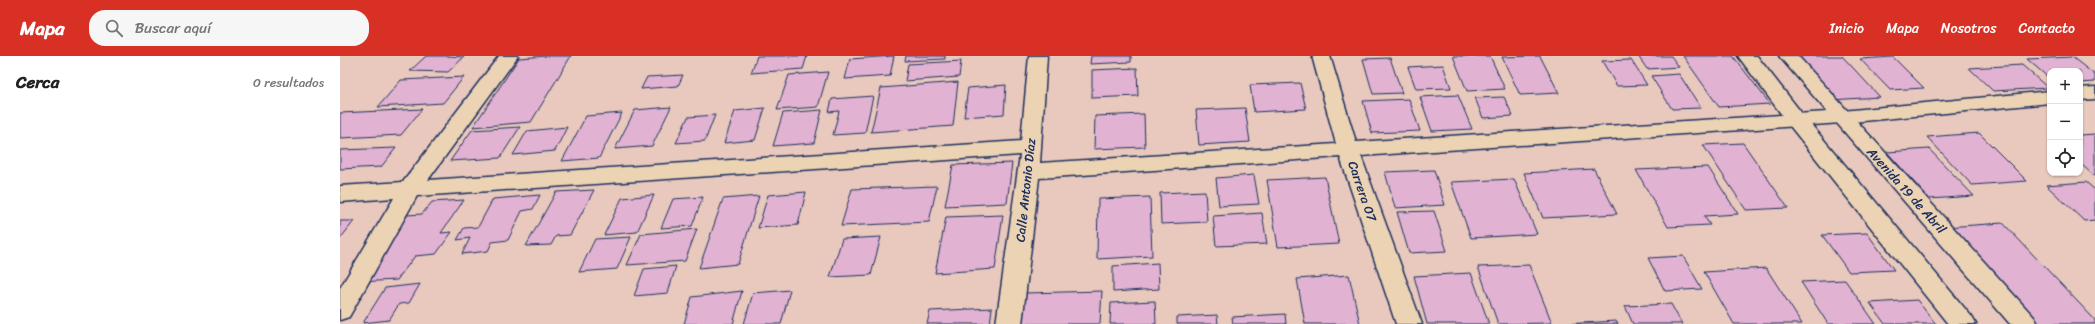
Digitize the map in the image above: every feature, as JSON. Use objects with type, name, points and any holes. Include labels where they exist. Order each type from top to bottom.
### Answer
[{"type":"street","points":[[340,310],[410,189],[509,56]]},
{"type":"street","name":"Calle Antonio Díaz","points":[[1009,324],[1029,171],[1038,56]]},
{"type":"street","name":"Carrera 07","points":[[1321,56],[1348,149],[1409,324]]},
{"type":"street","points":[[1747,56],[1796,121],[1963,324]]},
{"type":"street","name":"Avenida 19 de Abril","points":[[1788,56],[2025,324]]},
{"type":"street","points":[[2083,94],[2095,93]]},
{"type":"street","points":[[1029,171],[1348,149],[1796,121],[2047,97]]},
{"type":"street","points":[[340,194],[1030,147]]},
{"type":"building","points":[[426,56],[464,57],[448,72],[410,71]]},
{"type":"building","points":[[571,56],[531,122],[473,127],[519,58]]},
{"type":"building","points":[[757,56],[807,56],[803,69],[751,73]]},
{"type":"building","points":[[894,56],[890,76],[845,79],[850,59]]},
{"type":"building","points":[[906,56],[945,56],[945,59],[905,61]]},
{"type":"building","points":[[1091,56],[1131,56],[1131,62],[1090,64]]},
{"type":"building","points":[[1453,56],[1490,56],[1505,89],[1467,91]]},
{"type":"building","points":[[1540,56],[1559,93],[1520,95],[1502,57]]},
{"type":"building","points":[[1638,56],[1671,56],[1679,67],[1647,69]]},
{"type":"building","points":[[1683,56],[1733,56],[1770,104],[1719,107]]},
{"type":"building","points":[[1791,56],[1842,56],[1880,97],[1829,100]]},
{"type":"building","points":[[1893,57],[1924,88],[1890,90],[1860,59]]},
{"type":"building","points":[[2072,57],[2095,75],[2095,82],[2083,83],[2083,68],[2047,68],[2047,76],[2027,59]]},
{"type":"building","points":[[1390,58],[1402,93],[1373,94],[1363,59]]},
{"type":"building","points":[[1631,60],[1647,85],[1617,86],[1602,61]]},
{"type":"building","points":[[961,61],[959,77],[905,81],[908,64]]},
{"type":"building","points":[[1443,65],[1451,88],[1416,89],[1408,67]]},
{"type":"building","points":[[2022,65],[2047,88],[1993,91],[1969,68]]},
{"type":"building","points":[[1137,68],[1138,96],[1092,98],[1092,70]]},
{"type":"building","points":[[828,72],[818,107],[777,110],[789,75]]},
{"type":"building","points":[[1679,74],[1701,108],[1672,109],[1651,76]]},
{"type":"building","points":[[683,75],[678,86],[641,89],[647,77]]},
{"type":"building","points":[[464,77],[443,103],[378,107],[401,80]]},
{"type":"building","points":[[958,82],[953,126],[871,132],[881,88]]},
{"type":"building","points":[[1300,83],[1306,109],[1254,112],[1250,85]]},
{"type":"building","points":[[1006,85],[1004,114],[964,117],[968,88]]},
{"type":"building","points":[[1458,95],[1472,129],[1432,131],[1420,97]]},
{"type":"building","points":[[873,96],[865,133],[833,135],[839,111],[829,112],[832,99]]},
{"type":"building","points":[[1504,97],[1513,116],[1483,118],[1475,98]]},
{"type":"building","points":[[1409,99],[1420,131],[1372,133],[1363,101]]},
{"type":"building","points":[[671,107],[652,146],[615,149],[635,110]]},
{"type":"building","points":[[765,108],[755,140],[724,143],[735,111]]},
{"type":"building","points":[[1245,108],[1250,142],[1199,145],[1196,110]]},
{"type":"building","points":[[422,109],[401,135],[340,138],[340,113]]},
{"type":"building","points":[[822,110],[814,143],[773,146],[783,113]]},
{"type":"building","points":[[622,113],[599,158],[562,161],[586,116]]},
{"type":"building","points":[[1144,114],[1145,147],[1094,149],[1095,116]]},
{"type":"building","points":[[715,115],[705,141],[676,143],[688,117]]},
{"type":"building","points":[[520,127],[500,158],[450,161],[472,130]]},
{"type":"building","points":[[567,127],[555,151],[513,155],[527,131]]},
{"type":"building","points":[[1979,133],[2027,181],[1972,185],[1927,137]]},
{"type":"building","points":[[2095,134],[2095,177],[2083,166],[2083,135]]},
{"type":"building","points":[[1743,143],[1788,208],[1746,210],[1703,145]]},
{"type":"building","points":[[396,148],[381,167],[340,169],[340,150]]},
{"type":"building","points":[[1929,149],[1974,196],[1929,199],[1887,152]]},
{"type":"building","points":[[1012,163],[1007,203],[945,206],[953,165]]},
{"type":"building","points":[[1708,167],[1738,214],[1704,216],[1710,225],[1668,227],[1636,170]]},
{"type":"building","points":[[1594,169],[1617,214],[1543,218],[1524,173]]},
{"type":"building","points":[[1434,170],[1445,205],[1395,208],[1385,172]]},
{"type":"building","points":[[1254,175],[1259,204],[1219,206],[1216,178]]},
{"type":"building","points":[[1325,177],[1339,244],[1278,247],[1267,180]]},
{"type":"building","points":[[1514,179],[1537,234],[1471,238],[1451,182]]},
{"type":"building","points":[[2086,182],[2095,190],[2095,220],[2084,221],[2046,185]]},
{"type":"building","points":[[937,186],[929,222],[841,226],[852,189]]},
{"type":"building","points":[[594,190],[570,235],[556,236],[551,245],[526,246],[556,192]]},
{"type":"building","points":[[1205,191],[1207,222],[1161,224],[1160,193]]},
{"type":"building","points":[[806,192],[798,225],[758,228],[768,195]]},
{"type":"building","points":[[540,195],[533,209],[522,211],[508,240],[492,242],[488,251],[462,254],[470,238],[457,240],[464,228],[478,227],[493,199]]},
{"type":"building","points":[[654,195],[637,232],[604,235],[622,198]]},
{"type":"building","points":[[759,196],[738,264],[699,268],[723,199]]},
{"type":"building","points":[[703,197],[692,226],[661,228],[673,199]]},
{"type":"building","points":[[1150,197],[1152,256],[1097,259],[1098,199]]},
{"type":"building","points":[[464,200],[441,233],[452,232],[436,254],[415,256],[397,280],[357,282],[407,215],[422,214],[432,202]]},
{"type":"building","points":[[1434,211],[1447,251],[1409,253],[1397,212]]},
{"type":"building","points":[[1262,213],[1267,244],[1216,246],[1213,216]]},
{"type":"building","points":[[1003,215],[995,269],[935,273],[946,217]]},
{"type":"building","points":[[340,221],[354,221],[340,239]]},
{"type":"building","points":[[2003,223],[2095,320],[2095,324],[2031,324],[1946,227]]},
{"type":"building","points":[[697,229],[685,261],[627,265],[641,234]]},
{"type":"building","points":[[1867,233],[1894,270],[1849,272],[1822,235]]},
{"type":"building","points":[[631,237],[617,269],[579,272],[595,239]]},
{"type":"building","points":[[881,237],[871,275],[830,277],[842,239]]},
{"type":"building","points":[[1683,256],[1702,289],[1665,291],[1648,258]]},
{"type":"building","points":[[1158,263],[1159,289],[1113,292],[1113,266]]},
{"type":"building","points":[[1529,265],[1552,323],[1498,324],[1478,267]]},
{"type":"building","points":[[676,266],[668,293],[634,296],[644,269]]},
{"type":"building","points":[[1766,268],[1802,324],[1734,324],[1704,272]]},
{"type":"building","points":[[1471,273],[1489,324],[1427,324],[1414,276]]},
{"type":"building","points":[[1349,275],[1360,324],[1305,324],[1297,279]]},
{"type":"building","points":[[1845,280],[1876,324],[1828,324],[1801,282]]},
{"type":"building","points":[[420,284],[409,303],[399,304],[389,320],[363,323],[385,288]]},
{"type":"building","points":[[790,290],[781,324],[744,324],[753,293]]},
{"type":"building","points":[[742,291],[733,324],[684,324],[692,297]]},
{"type":"building","points":[[1102,291],[1100,324],[1021,324],[1025,293]]},
{"type":"building","points":[[1917,300],[1936,324],[1885,324],[1870,303]]},
{"type":"building","points":[[1155,301],[1156,324],[1110,324],[1111,303]]},
{"type":"building","points":[[1671,304],[1682,324],[1633,324],[1625,306]]},
{"type":"building","points":[[992,308],[990,324],[927,324],[930,311]]},
{"type":"building","points":[[1285,314],[1286,324],[1233,324],[1232,317]]},
{"type":"building","points":[[1217,315],[1218,324],[1177,324],[1177,317]]},
{"type":"building","points":[[1616,321],[1618,324],[1565,324]]}]
